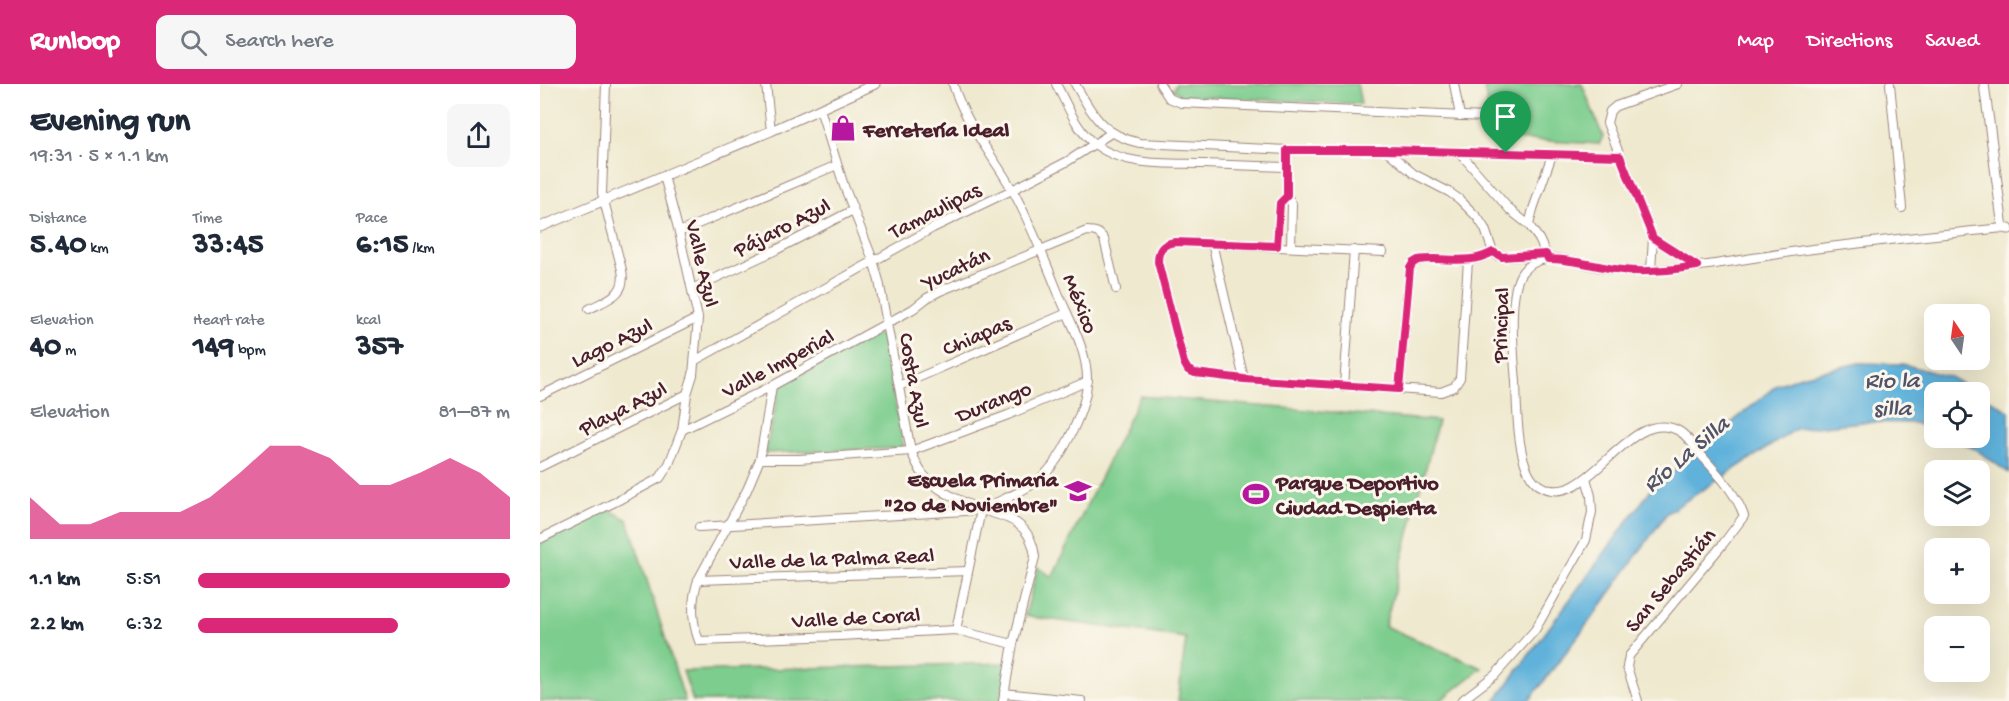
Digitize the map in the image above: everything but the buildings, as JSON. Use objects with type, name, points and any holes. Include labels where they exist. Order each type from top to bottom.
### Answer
[{"type":"street","points":[[589,309],[617,293],[624,282],[603,201],[606,84]]},
{"type":"street","points":[[766,84],[771,131]]},
{"type":"street","points":[[540,227],[771,131],[875,84]]},
{"type":"street","name":"México","points":[[953,84],[973,129],[1012,190],[1040,249],[1080,345],[1088,381],[1084,401],[1058,458],[1045,475],[1029,487],[981,510]]},
{"type":"street","points":[[1056,84],[1076,120],[1095,145],[1116,155],[1134,160],[1286,167]]},
{"type":"street","points":[[1075,84],[1091,112],[1111,133],[1125,140],[1158,145],[1287,150],[1620,156]]},
{"type":"street","points":[[1160,84],[1165,94],[1174,102],[1181,104],[1485,117]]},
{"type":"street","points":[[1454,84],[1460,116]]},
{"type":"street","points":[[1651,270],[1653,238],[1607,123],[1611,111],[1616,106],[1678,84]]},
{"type":"street","points":[[1890,84],[1902,208]]},
{"type":"street","points":[[1386,150],[1414,174],[1459,199],[1478,218],[1485,229],[1493,252],[1502,257],[1547,257],[1625,271],[1697,266],[1840,245],[2006,228],[1984,84]]},
{"type":"street","name":"Costa Azul","points":[[820,109],[837,165],[873,260],[888,323],[911,451],[922,472],[935,486],[981,510]]},
{"type":"street","name":"Tamaulipas","points":[[696,360],[873,260],[1095,145],[1111,133]]},
{"type":"street","points":[[1287,150],[1287,196],[1292,204],[1291,247]]},
{"type":"street","points":[[1460,152],[1510,210],[1529,225],[1539,239],[1547,257]]},
{"type":"street","points":[[1529,225],[1552,154]]},
{"type":"street","points":[[679,232],[837,165]]},
{"type":"street","name":"Valle Azul","points":[[540,539],[660,478],[669,464],[682,430],[687,394],[696,360],[698,318],[664,176]]},
{"type":"street","points":[[1277,246],[1280,203],[1287,196]]},
{"type":"street","name":"Pájaro Azul","points":[[692,289],[776,250],[853,210]]},
{"type":"street","name":"Yucatán","points":[[888,323],[934,294],[1087,231],[1101,234],[1104,239],[1116,289]]},
{"type":"street","points":[[1653,238],[1697,266]]},
{"type":"street","points":[[1383,252],[1175,242],[1162,247],[1158,252],[1158,262],[1184,363],[1188,370],[1195,373],[1244,379],[1344,386],[1441,392],[1454,387],[1460,378],[1468,261]]},
{"type":"street","points":[[1212,243],[1244,379]]},
{"type":"street","points":[[1344,386],[1354,250]]},
{"type":"street","points":[[1399,389],[1410,268],[1413,263],[1424,259],[1468,261],[1493,252]]},
{"type":"street","name":"Principal","points":[[1547,257],[1534,262],[1523,271],[1517,281],[1514,296],[1516,399],[1523,458],[1530,476],[1537,484],[1549,490],[1565,488],[1586,478],[1627,441],[1641,432],[1661,427],[1680,431],[1722,478],[1743,512]]},
{"type":"street","name":"Chiapas","points":[[899,386],[1067,313]]},
{"type":"street","name":"Lago Azul","points":[[540,396],[698,318]]},
{"type":"street","name":"Valle Imperial","points":[[682,430],[772,386],[888,323]]},
{"type":"street","name":"Durango","points":[[760,459],[810,459],[911,451],[1008,415],[1088,381]]},
{"type":"street","points":[[698,580],[747,490],[760,459],[772,386]]},
{"type":"street","name":"Playa Azul","points":[[540,467],[687,394]]},
{"type":"street","points":[[1461,701],[1496,675],[1535,630],[1586,540],[1592,512],[1586,478]]},
{"type":"street","points":[[1008,517],[1009,496]]},
{"type":"street","points":[[956,630],[981,510]]},
{"type":"street","points":[[699,527],[981,510],[1008,517],[1018,523],[1028,535],[1034,546],[1035,557],[1013,644],[1004,697],[1082,701]]},
{"type":"street","name":"San Sebastián","points":[[1638,701],[1627,667],[1629,656],[1723,544],[1743,512]]},
{"type":"street","name":"Valle de la Palma Real","points":[[698,580],[968,571]]},
{"type":"street","name":"Valle de Coral","points":[[698,580],[692,605],[699,641],[956,630],[1013,644]]},
{"type":"green space","points":[[1176,84],[1357,84],[1361,104],[1181,96],[1173,89]]},
{"type":"green space","points":[[1507,84],[1582,84],[1603,137],[1599,144],[1494,138],[1484,88]]},
{"type":"green space","points":[[881,333],[904,448],[765,453],[780,385]]},
{"type":"green space","name":"Parque Deportivo Ciudad Despierta","points":[[1140,396],[1438,421],[1385,626],[1482,668],[1440,701],[1178,701],[1186,638],[1025,616],[1038,567],[1052,577]]},
{"type":"green space","points":[[608,509],[628,520],[685,701],[540,701],[540,544]]},
{"type":"green space","points":[[1010,663],[1003,701],[693,701],[683,671]]},
{"type":"water","points":[[1859,363],[1903,364],[1950,377],[1959,382],[1924,382],[1924,427],[1915,423],[1862,422],[1796,429],[1667,513],[1529,701],[1495,701],[1650,491],[1777,385],[1801,376]]},
{"type":"water","name":"Rio la silla","points":[[1990,400],[2009,411],[2009,473],[1973,448],[1990,448]]},
{"type":"place","name":"Ferretería Ideal","points":[[843,128]]},
{"type":"place","name":"Escuela Primaria \"20 de Noviembre\"","points":[[1078,491]]},
{"type":"place","name":"Parque Deportivo Ciudad Despierta","points":[[1256,494]]},
{"type":"route","points":[[1287,150],[1506,153],[1620,156],[1653,238],[1697,266],[1673,270],[1625,271],[1564,259],[1548,259],[1546,254],[1502,257],[1493,252],[1468,261],[1418,260],[1410,268],[1399,389],[1244,379],[1195,373],[1188,370],[1184,363],[1158,262],[1158,252],[1168,243],[1175,242],[1277,246],[1280,203],[1287,196],[1287,150]]},
{"type":"water label","name":"Río La Silla","points":[[1685,453]]}]
